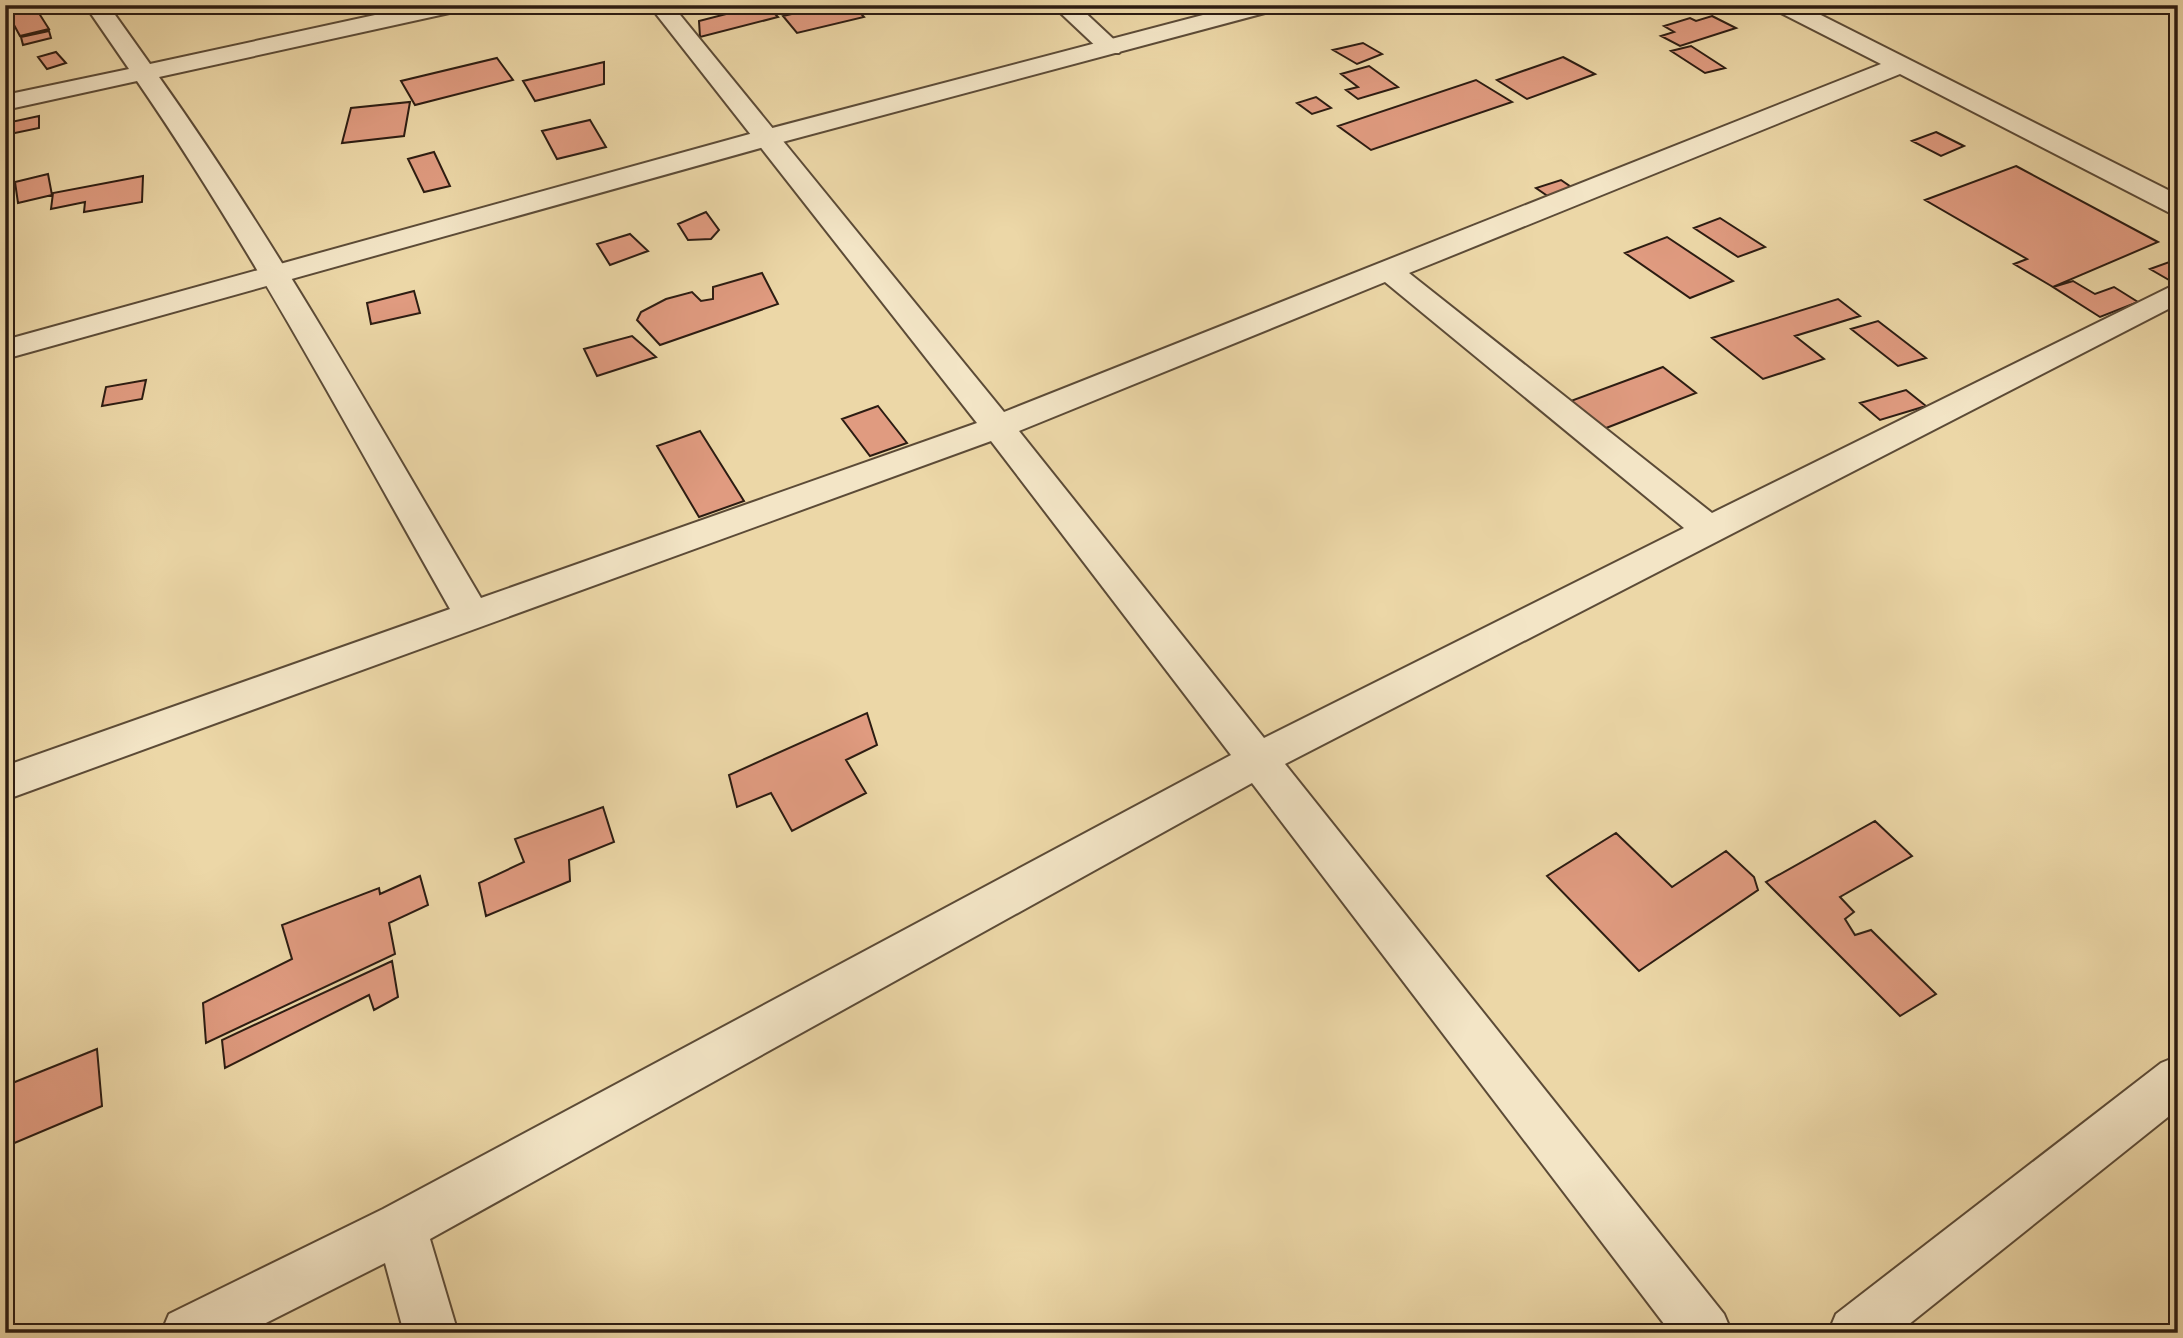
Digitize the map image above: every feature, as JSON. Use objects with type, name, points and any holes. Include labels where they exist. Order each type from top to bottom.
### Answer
[{"type":"street","points":[[96,5],[195,146],[276,276],[474,617]]},
{"type":"street","points":[[5,103],[454,5]]},
{"type":"street","points":[[660,5],[998,427],[1705,1333]]},
{"type":"street","points":[[1063,5],[1111,48]]},
{"type":"street","points":[[5,350],[766,138],[1268,5]]},
{"type":"street","points":[[1783,5],[2178,206]]},
{"type":"street","points":[[5,783],[998,427],[1901,65]]},
{"type":"street","points":[[1389,271],[1710,530]]},
{"type":"street","points":[[188,1333],[401,1227],[1257,760],[2178,292]]},
{"type":"street","points":[[1855,1333],[2178,1079]]},
{"type":"street","points":[[401,1227],[431,1333]]},
{"type":"building","points":[[766,5],[778,17],[700,37],[699,21]]},
{"type":"building","points":[[831,5],[853,5],[864,17],[797,33],[783,16]]},
{"type":"building","points":[[35,7],[49,29],[20,36],[8,14]]},
{"type":"building","points":[[1712,16],[1736,28],[1680,46],[1661,36],[1674,32],[1664,26],[1690,18],[1696,21]]},
{"type":"building","points":[[49,31],[51,38],[23,45],[21,37]]},
{"type":"building","points":[[1363,43],[1382,54],[1357,64],[1333,50]]},
{"type":"building","points":[[1691,46],[1725,68],[1705,73],[1671,51]]},
{"type":"building","points":[[56,52],[66,63],[47,69],[38,57]]},
{"type":"building","points":[[1563,57],[1595,74],[1527,99],[1497,80]]},
{"type":"building","points":[[497,58],[513,80],[415,105],[401,81]]},
{"type":"building","points":[[604,62],[604,84],[535,101],[523,81]]},
{"type":"building","points":[[1369,66],[1398,87],[1358,99],[1346,90],[1358,87],[1341,74]]},
{"type":"building","points":[[1476,80],[1512,102],[1371,150],[1338,126]]},
{"type":"building","points":[[1316,97],[1331,108],[1312,114],[1297,103]]},
{"type":"building","points":[[410,102],[404,136],[342,143],[351,108]]},
{"type":"building","points":[[39,116],[39,128],[10,134],[11,122]]},
{"type":"building","points":[[590,120],[606,147],[557,159],[542,131]]},
{"type":"building","points":[[1936,132],[1964,146],[1941,156],[1912,141]]},
{"type":"building","points":[[434,152],[450,186],[424,192],[408,159]]},
{"type":"building","points":[[2016,166],[2158,242],[2053,287],[2014,264],[2027,259],[1925,200]]},
{"type":"building","points":[[48,174],[52,195],[18,203],[15,182]]},
{"type":"building","points":[[143,176],[142,202],[84,212],[85,202],[51,209],[53,193]]},
{"type":"building","points":[[1561,180],[1574,189],[1549,197],[1536,188]]},
{"type":"building","points":[[706,212],[719,230],[711,239],[688,240],[678,224]]},
{"type":"building","points":[[1720,218],[1765,247],[1738,257],[1694,228]]},
{"type":"building","points":[[630,234],[648,251],[610,265],[597,244]]},
{"type":"building","points":[[1667,237],[1733,281],[1690,298],[1625,253]]},
{"type":"building","points":[[2172,261],[2178,264],[2178,277],[2169,280],[2150,269]]},
{"type":"building","points":[[762,273],[778,304],[660,345],[637,320],[641,312],[666,299],[692,292],[701,301],[713,299],[713,287]]},
{"type":"building","points":[[2073,281],[2095,294],[2114,287],[2138,302],[2100,317],[2053,287]]},
{"type":"building","points":[[414,291],[420,313],[371,324],[367,303]]},
{"type":"building","points":[[1838,299],[1860,316],[1795,336],[1824,359],[1763,379],[1712,338]]},
{"type":"building","points":[[1878,321],[1926,358],[1898,366],[1851,329]]},
{"type":"building","points":[[632,336],[656,357],[597,376],[584,349]]},
{"type":"building","points":[[1663,367],[1696,393],[1601,430],[1568,402]]},
{"type":"building","points":[[146,380],[142,399],[102,406],[106,387]]},
{"type":"building","points":[[1906,390],[1926,406],[1880,420],[1860,403]]},
{"type":"building","points":[[878,406],[907,443],[870,456],[842,419]]},
{"type":"building","points":[[700,431],[744,501],[699,517],[657,446]]},
{"type":"building","points":[[867,713],[877,745],[846,760],[866,793],[792,831],[771,793],[737,807],[729,775]]},
{"type":"building","points":[[603,807],[614,842],[569,860],[570,881],[486,916],[479,883],[524,862],[515,839]]},
{"type":"building","points":[[1875,821],[1912,856],[1840,897],[1854,912],[1845,919],[1855,935],[1871,930],[1936,994],[1900,1016],[1766,882]]},
{"type":"building","points":[[1616,833],[1672,887],[1726,851],[1754,877],[1758,890],[1639,971],[1547,876]]},
{"type":"building","points":[[420,876],[428,905],[389,923],[395,954],[206,1043],[203,1003],[292,959],[282,925],[379,888],[380,894]]},
{"type":"building","points":[[392,961],[398,997],[374,1010],[369,995],[225,1068],[222,1040]]},
{"type":"building","points":[[97,1049],[102,1106],[5,1147],[5,1086]]}]
